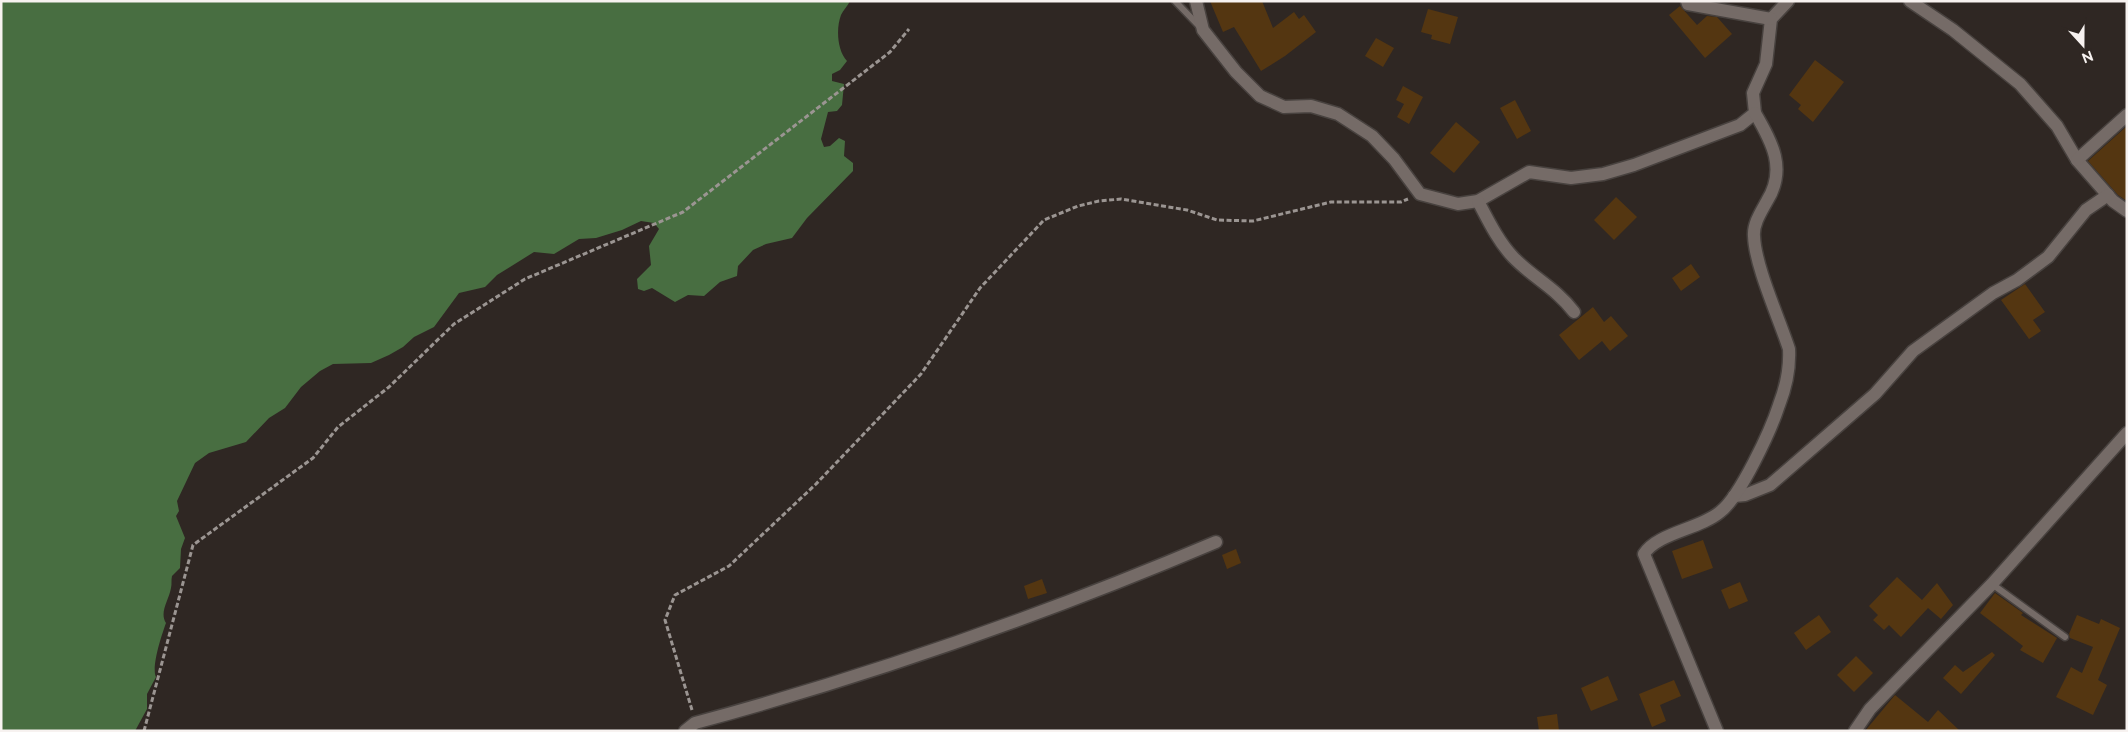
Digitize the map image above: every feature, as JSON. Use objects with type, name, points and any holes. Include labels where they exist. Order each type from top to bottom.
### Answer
[{"type":"street","points":[[1196,1],[1203,30],[1236,72],[1260,96],[1284,106],[1311,106],[1338,114],[1372,136],[1394,159],[1420,194],[1458,204],[1478,201],[1529,172],[1572,178],[1603,174],[1634,165],[1740,125],[1755,113]]},
{"type":"street","points":[[1687,1],[1688,4],[1771,19]]},
{"type":"street","points":[[1717,731],[1644,554],[1650,545],[1704,522],[1721,512],[1734,496],[1779,406],[1790,363],[1789,349],[1756,253],[1754,234],[1758,216],[1770,197],[1778,170],[1771,140],[1755,113],[1753,93],[1766,64],[1771,19],[1788,1]]},
{"type":"street","points":[[1910,1],[1961,36],[2020,84],[2057,126],[2077,160],[2108,195],[2127,211]]},
{"type":"street","points":[[2077,160],[2127,115]]},
{"type":"street","points":[[1734,496],[1745,495],[1770,485],[1875,394],[1913,351],[1993,293],[2017,280],[2048,257],[2086,210],[2108,195]]},
{"type":"street","points":[[1478,201],[1492,226],[1514,258],[1553,289],[1574,312]]},
{"type":"street","points":[[1855,731],[1870,709],[1992,584],[2127,433]]},
{"type":"street","points":[[690,727],[798,696],[1021,620],[1126,580],[1216,542]]},
{"type":"lane","points":[[1175,1],[1203,30]]},
{"type":"lane","points":[[1992,584],[2064,637]]},
{"type":"path","points":[[144,731],[193,545],[312,458],[338,427],[389,387],[454,324],[526,279],[683,212],[890,52],[910,29]]},
{"type":"path","points":[[690,727],[665,620],[675,595],[729,566],[816,484],[921,374],[980,288],[1044,220],[1099,200],[1120,199],[1153,203],[1187,210],[1217,220],[1254,221],[1331,202],[1401,202],[1420,194]]},
{"type":"green space","points":[[1,1],[850,1],[839,20],[838,32],[839,45],[847,61],[840,70],[832,74],[832,81],[844,84],[842,105],[837,111],[828,112],[821,139],[824,147],[830,146],[839,138],[845,141],[844,156],[853,163],[853,171],[807,218],[792,238],[766,244],[753,250],[738,266],[737,276],[720,282],[704,296],[688,295],[675,302],[652,288],[644,291],[638,289],[637,279],[651,265],[649,246],[659,229],[654,223],[641,221],[622,230],[596,238],[579,239],[554,254],[534,252],[497,275],[485,287],[459,293],[434,327],[414,337],[403,347],[389,355],[371,363],[333,364],[320,371],[301,387],[285,408],[269,418],[246,442],[209,453],[195,463],[177,501],[179,511],[176,516],[185,538],[181,549],[180,568],[172,576],[171,588],[164,610],[166,623],[156,658],[156,677],[147,694],[147,709],[135,731],[1,731]]},
{"type":"building","points":[[1210,1],[1262,1],[1273,28],[1294,12],[1299,19],[1304,15],[1316,32],[1285,56],[1261,71],[1234,27],[1223,32]]},
{"type":"building","points":[[1680,6],[1697,25],[1707,16],[1717,17],[1732,34],[1705,58],[1669,15]]},
{"type":"building","points":[[1428,9],[1458,17],[1450,44],[1431,39],[1432,35],[1421,32]]},
{"type":"building","points":[[1376,38],[1394,48],[1383,67],[1365,56]]},
{"type":"building","points":[[1815,60],[1844,82],[1813,122],[1798,109],[1801,105],[1789,95]]},
{"type":"building","points":[[1403,86],[1423,97],[1409,124],[1397,117],[1404,104],[1396,100]]},
{"type":"building","points":[[1515,100],[1531,131],[1517,139],[1500,108]]},
{"type":"building","points":[[1456,122],[1480,142],[1454,173],[1430,153]]},
{"type":"building","points":[[2127,126],[2127,201],[2118,195],[2088,161]]},
{"type":"building","points":[[1616,197],[1637,217],[1614,240],[1594,220]]},
{"type":"building","points":[[1691,264],[1700,277],[1681,291],[1672,278]]},
{"type":"building","points":[[2025,284],[2045,312],[2033,320],[2041,331],[2029,339],[2001,300]]},
{"type":"building","points":[[1593,307],[1604,322],[1611,316],[1628,336],[1610,351],[1602,341],[1579,360],[1559,335]]},
{"type":"building","points":[[1703,540],[1713,568],[1682,579],[1672,551]]},
{"type":"building","points":[[1236,549],[1241,563],[1227,569],[1222,555]]},
{"type":"building","points":[[1897,577],[1922,600],[1937,583],[1953,605],[1941,619],[1928,608],[1901,637],[1889,625],[1884,630],[1873,620],[1878,615],[1869,606]]},
{"type":"building","points":[[1042,579],[1047,593],[1028,599],[1024,586]]},
{"type":"building","points":[[1740,582],[1748,601],[1729,609],[1721,590]]},
{"type":"building","points":[[1995,593],[2023,613],[2021,615],[2057,638],[2043,663],[2020,650],[2023,646],[1980,613]]},
{"type":"building","points":[[1819,615],[1831,632],[1806,650],[1794,633]]},
{"type":"building","points":[[2077,615],[2099,624],[2101,619],[2120,628],[2098,680],[2107,685],[2093,715],[2056,697],[2071,667],[2082,673],[2093,647],[2070,638],[2069,634]]},
{"type":"building","points":[[1992,652],[1995,655],[1961,694],[1943,678],[1955,665],[1963,672]]},
{"type":"building","points":[[1856,656],[1873,673],[1854,692],[1837,675]]},
{"type":"building","points":[[1608,676],[1618,700],[1591,711],[1581,688]]},
{"type":"building","points":[[1674,680],[1681,696],[1660,705],[1666,721],[1652,727],[1639,694]]},
{"type":"building","points":[[1895,695],[1928,722],[1938,710],[1960,731],[1865,731]]},
{"type":"building","points":[[1557,714],[1559,731],[1539,731],[1537,717]]}]
